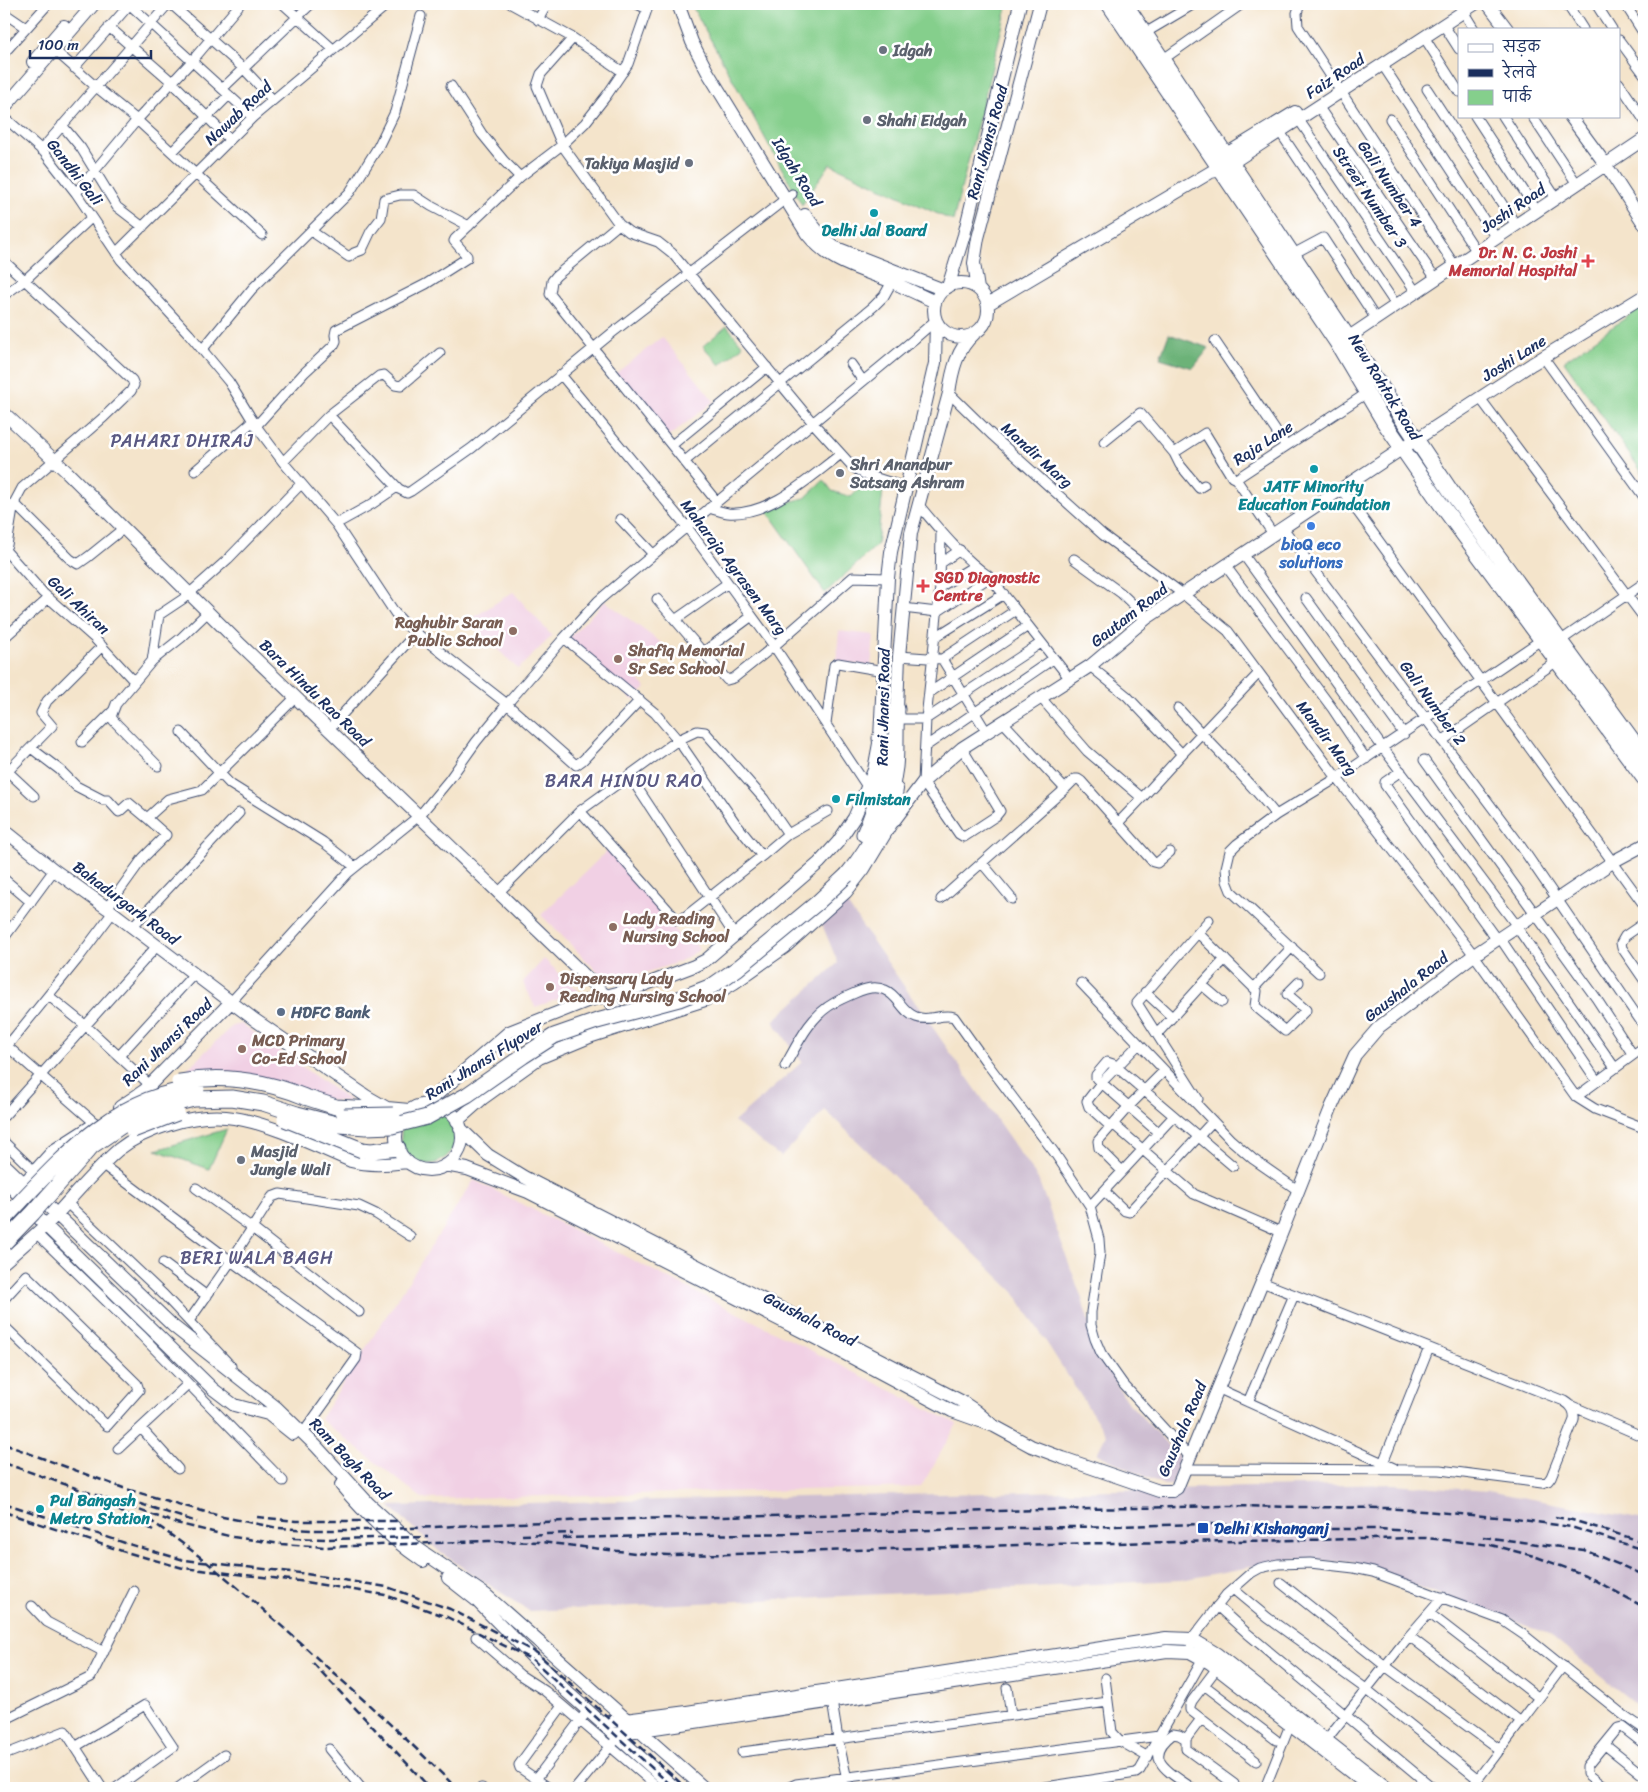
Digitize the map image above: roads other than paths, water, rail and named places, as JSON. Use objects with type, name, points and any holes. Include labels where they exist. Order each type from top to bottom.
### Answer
[{"type":"main road","name":"New Rohtak Road","points":[[1109,4],[1221,164],[1336,341],[1402,448],[1440,503],[1644,778]]},
{"type":"main road","name":"New Rohtak Road","points":[[1125,4],[1162,60],[1221,164],[1293,254],[1458,501],[1644,756]]},
{"type":"main road","name":"Rani Jhansi Flyover","points":[[5,1219],[57,1163],[149,1110],[194,1099],[232,1098],[263,1103],[340,1125],[392,1126],[427,1117],[467,1095],[554,1036],[598,1021],[679,999],[712,986],[738,968],[817,903],[844,872],[860,859],[870,843],[890,797],[895,766],[898,716]]},
{"type":"main road","name":"Rani Jhansi Flyover","points":[[844,872],[870,820],[882,773],[880,738]]},
{"type":"main road","points":[[387,1108],[336,1107],[271,1085],[237,1080],[219,1078],[173,1083],[140,1093],[114,1108],[88,1128],[85,1146],[121,1136],[143,1125],[190,1108],[224,1106],[270,1113],[362,1150],[398,1148]]},
{"type":"main road","name":"Rani Jhansi Flyover","points":[[4,1243],[33,1213],[85,1146]]},
{"type":"street","points":[[4,53],[48,4]]},
{"type":"street","points":[[4,108],[84,4]]},
{"type":"street","points":[[4,96],[94,4]]},
{"type":"street","points":[[74,68],[130,4],[253,117]]},
{"type":"street","points":[[41,150],[95,86],[170,4],[211,38],[273,100]]},
{"type":"street","points":[[76,193],[137,120],[192,61],[240,4]]},
{"type":"street","points":[[282,4],[333,49]]},
{"type":"street","points":[[172,152],[208,116],[243,68],[311,4]]},
{"type":"street","name":"Nawab Road","points":[[116,253],[253,117],[388,4]]},
{"type":"street","points":[[511,4],[573,38],[623,72]]},
{"type":"street","points":[[538,20],[547,4]]},
{"type":"street","points":[[194,471],[254,424],[334,345],[336,330],[426,284],[467,258],[454,241],[520,177],[562,145],[608,95],[628,64],[648,6],[637,4]]},
{"type":"street","points":[[329,415],[397,487],[403,492],[411,492],[472,448],[594,348],[788,196],[707,71],[692,42],[678,4]]},
{"type":"street","name":"Idgah Road","points":[[686,4],[714,69],[788,196],[822,238],[834,247],[894,277],[946,288]]},
{"type":"street","name":"Rani Jhansi Road","points":[[946,288],[964,235],[1020,4]]},
{"type":"street","name":"Rani Jhansi Road","points":[[978,289],[974,262],[978,238],[1040,4]]},
{"type":"street","points":[[1145,33],[1194,4]]},
{"type":"street","points":[[1162,60],[1242,4]]},
{"type":"street","points":[[1300,4],[1297,13],[1298,26],[1455,266]]},
{"type":"street","name":"Faiz Road","points":[[988,304],[1221,164],[1280,132],[1318,106],[1339,88],[1382,64],[1424,37],[1461,8],[1475,4]]},
{"type":"street","points":[[1488,4],[1506,28]]},
{"type":"street","points":[[1567,4],[1582,28]]},
{"type":"street","points":[[1596,4],[1611,28]]},
{"type":"street","points":[[1625,4],[1644,34]]},
{"type":"street","points":[[1221,164],[1461,8],[1473,28]]},
{"type":"street","points":[[4,13],[26,28]]},
{"type":"street","points":[[202,350],[252,289],[350,192],[388,130],[395,112],[421,16]]},
{"type":"street","points":[[1443,24],[1458,47]]},
{"type":"street","points":[[109,27],[172,82],[208,116],[229,140]]},
{"type":"street","points":[[1424,37],[1458,90]]},
{"type":"street","points":[[573,38],[541,74],[537,86],[562,145],[619,224],[629,232],[650,238],[665,246],[690,272],[813,423],[853,467],[864,474],[905,487]]},
{"type":"street","points":[[1620,41],[1644,74]]},
{"type":"street","points":[[51,48],[137,120],[262,234]]},
{"type":"street","points":[[1382,64],[1496,238]]},
{"type":"street","points":[[1620,84],[1644,120]]},
{"type":"street","points":[[452,86],[482,134],[520,177]]},
{"type":"street","points":[[1427,89],[1516,225]]},
{"type":"street","name":"Gali Number 4","points":[[1318,106],[1436,279]]},
{"type":"street","name":"Gandhi Gali","points":[[4,117],[41,150],[76,193],[116,253],[228,382],[254,424],[301,484],[336,524],[395,613],[416,633],[507,704],[548,742],[578,765],[640,700]]},
{"type":"street","points":[[1476,118],[1537,211]]},
{"type":"street","points":[[1504,118],[1556,198]]},
{"type":"street","points":[[1533,118],[1577,184]]},
{"type":"street","points":[[1571,118],[1606,165],[1644,224]]},
{"type":"street","points":[[1390,119],[1477,252]]},
{"type":"street","name":"Street Number 3","points":[[1299,120],[1416,292]]},
{"type":"street","points":[[62,125],[81,148],[117,207],[143,227]]},
{"type":"street","points":[[1280,132],[1396,305]]},
{"type":"street","name":"Joshi Road","points":[[1349,337],[1644,139]]},
{"type":"street","points":[[310,231],[349,257],[354,252],[362,250],[371,230],[381,218],[384,198],[400,195],[414,195],[469,226]]},
{"type":"street","points":[[4,295],[25,280],[91,218]]},
{"type":"street","points":[[619,224],[556,276],[552,281],[550,294],[717,502]]},
{"type":"street","points":[[1293,254],[1323,238],[1376,319]]},
{"type":"street","points":[[4,262],[25,280]]},
{"type":"street","points":[[685,461],[873,307],[884,296],[894,277],[935,302]]},
{"type":"street","name":"Gali Ahiran","points":[[25,280],[132,380],[134,385],[131,391],[104,417],[22,488],[14,503],[4,550],[49,598],[102,646],[134,681]]},
{"type":"street","points":[[961,283],[972,285],[984,296],[988,304],[988,314],[985,324],[974,334],[963,338],[952,336],[942,329],[936,320],[934,312],[935,302],[946,288],[961,283]]},
{"type":"street","name":"Joshi Lane","points":[[1402,448],[1644,296]]},
{"type":"street","points":[[231,1002],[348,873],[420,815],[507,704],[598,601],[936,320]]},
{"type":"street","name":"Rani Jhansi Road","points":[[426,1104],[508,1032],[587,1001],[636,988],[706,960],[819,863],[838,842],[854,818],[874,770],[880,738],[891,552],[935,363],[936,320]]},
{"type":"street","name":"Rani Jhansi Road","points":[[459,1124],[483,1098],[539,1058],[592,1036],[705,1000],[734,983],[785,946],[846,892],[864,869],[891,824],[901,757],[902,730],[898,716],[899,656],[911,532],[949,393],[953,369],[966,341],[974,334]]},
{"type":"street","points":[[1215,341],[1286,446]]},
{"type":"street","points":[[283,462],[329,415],[379,376],[386,376],[394,385],[401,386],[440,353]]},
{"type":"street","points":[[1544,358],[1644,497]]},
{"type":"street","points":[[851,364],[863,381]]},
{"type":"street","points":[[672,445],[767,367]]},
{"type":"street","name":"Maharaja Agrasen Marg","points":[[562,376],[687,527],[774,646],[868,788]]},
{"type":"street","name":"Mandir Marg","points":[[949,393],[993,436],[1103,535],[1183,594],[1228,631],[1337,778],[1474,955],[1576,1096],[1595,1109],[1644,1128]]},
{"type":"street","name":"Raja Lane","points":[[1174,453],[1204,433],[1232,477],[1236,479],[1367,393]]},
{"type":"street","points":[[1480,398],[1644,618]]},
{"type":"street","name":"Bara Hindu Rao Road","points":[[4,413],[606,996],[628,1024]]},
{"type":"street","points":[[1104,442],[1140,413],[1174,453],[1180,464],[1199,488],[1204,486]]},
{"type":"street","name":"Gautam Road","points":[[891,824],[923,782],[962,748],[1090,666],[1147,618],[1402,448]]},
{"type":"street","points":[[709,508],[728,513],[743,512],[768,506],[841,454]]},
{"type":"street","name":"Gali Number 2","points":[[1236,479],[1378,653],[1425,719],[1518,842],[1644,1026]]},
{"type":"street","points":[[152,660],[159,615],[189,593],[228,559],[301,484]]},
{"type":"street","points":[[336,524],[372,504],[397,487]]},
{"type":"street","points":[[1341,489],[1614,861],[1644,905]]},
{"type":"street","points":[[14,503],[70,559],[78,564],[124,528]]},
{"type":"street","points":[[918,504],[941,532],[974,566],[990,577],[1070,679]]},
{"type":"street","points":[[620,519],[653,554]]},
{"type":"street","points":[[941,532],[940,587],[926,720],[923,782],[961,836],[967,836],[996,816],[1000,808],[962,748]]},
{"type":"street","points":[[941,563],[960,550]]},
{"type":"street","points":[[1243,554],[1383,748],[1517,926],[1615,1068]]},
{"type":"street","points":[[1074,559],[1121,593],[1147,618]]},
{"type":"street","points":[[1226,565],[1332,708],[1366,759]]},
{"type":"street","points":[[940,587],[974,566]]},
{"type":"street","points":[[657,599],[727,680],[734,678],[774,646],[853,577],[888,578]]},
{"type":"street","points":[[904,608],[937,612],[990,577]]},
{"type":"street","points":[[676,620],[728,583]]},
{"type":"street","points":[[1560,641],[1644,583]]},
{"type":"street","points":[[934,638],[1004,594]]},
{"type":"street","points":[[4,638],[49,598]]},
{"type":"street","points":[[1306,598],[1404,734]]},
{"type":"street","points":[[899,656],[942,659],[1016,610]]},
{"type":"street","points":[[158,766],[114,721],[111,717],[113,710],[152,660],[181,638],[208,612]]},
{"type":"street","points":[[702,653],[752,616]]},
{"type":"street","points":[[929,693],[1028,626]]},
{"type":"street","points":[[329,729],[416,633]]},
{"type":"street","points":[[564,638],[655,713],[678,740],[736,824],[762,856]]},
{"type":"street","points":[[1319,973],[1228,886],[1226,873],[1227,859],[1232,848],[1276,815],[1383,748],[1541,640]]},
{"type":"street","points":[[898,716],[926,720],[1041,643]]},
{"type":"street","points":[[34,796],[6,769],[31,748],[52,726],[41,713],[47,701],[102,646]]},
{"type":"street","points":[[942,659],[986,731]]},
{"type":"street","points":[[926,746],[1054,660]]},
{"type":"street","points":[[1442,741],[1557,661]]},
{"type":"street","points":[[826,724],[834,666],[838,663],[884,671]]},
{"type":"street","points":[[1090,666],[1127,696],[1182,754]]},
{"type":"street","points":[[1118,823],[1259,672]]},
{"type":"street","points":[[147,818],[168,799],[202,790],[296,697]]},
{"type":"street","points":[[1041,698],[1087,751],[1142,798]]},
{"type":"street","points":[[1178,708],[1256,790],[1276,815]]},
{"type":"street","points":[[82,742],[113,710]]},
{"type":"street","points":[[1002,721],[1065,789]]},
{"type":"street","points":[[499,892],[580,811],[678,740],[697,730],[705,732],[764,799],[788,834]]},
{"type":"street","points":[[181,732],[219,774],[240,791],[323,842],[356,867]]},
{"type":"street","points":[[31,748],[60,770],[76,786],[103,800],[108,800],[119,812],[129,803],[166,835],[143,858],[110,910],[49,996],[5,1048],[41,1075],[96,1123]]},
{"type":"street","points":[[1424,760],[1596,998],[1633,1055]]},
{"type":"street","points":[[1401,771],[1385,782],[1385,785],[1498,939],[1597,1081]]},
{"type":"street","points":[[629,775],[735,936]]},
{"type":"street","points":[[941,900],[1078,778],[1154,864],[1170,852]]},
{"type":"street","points":[[580,811],[677,920],[682,919],[788,834],[828,811]]},
{"type":"street","points":[[132,926],[239,813]]},
{"type":"street","name":"Bahadurgarh Road","points":[[4,830],[54,870],[132,926],[231,1002]]},
{"type":"street","name":"Gaushala Road","points":[[445,1165],[467,1169],[528,1192],[952,1411],[994,1426],[1031,1446],[1070,1461],[1159,1491],[1172,1491],[1177,1488],[1346,1072],[1355,1055],[1379,1027],[1474,955],[1614,861],[1644,845]]},
{"type":"street","points":[[982,863],[1012,899]]},
{"type":"street","points":[[4,938],[7,927],[31,902],[54,870]]},
{"type":"street","points":[[4,879],[31,902]]},
{"type":"street","points":[[1209,920],[1137,1003],[1210,1118]]},
{"type":"street","points":[[1644,923],[1625,936],[1621,943],[1622,948],[1644,980]]},
{"type":"street","points":[[1198,933],[1257,991],[1255,1006],[1285,1031],[1306,1010],[1287,994],[1299,982]]},
{"type":"street","points":[[4,1116],[157,946]]},
{"type":"street","points":[[1254,988],[1292,948]]},
{"type":"street","points":[[1157,1034],[1225,959]]},
{"type":"street","points":[[119,1056],[194,974]]},
{"type":"street","points":[[1080,983],[1241,1149],[1298,1191]]},
{"type":"street","points":[[1202,985],[1222,1002]]},
{"type":"street","points":[[785,1066],[805,1031],[817,1016],[833,1003],[869,988],[880,988],[890,992],[907,1011],[916,1017],[930,1019],[947,1016],[954,1017],[1054,1152],[1090,1206],[1100,1239],[1100,1253],[1091,1312],[1095,1339],[1123,1384],[1189,1456]]},
{"type":"street","points":[[1145,992],[1172,1017]]},
{"type":"street","points":[[49,996],[119,1056],[148,1088],[148,1132]]},
{"type":"street","name":"Rani Jhansi Road","points":[[5,1219],[20,1188],[52,1151],[148,1088],[231,1002],[366,1096],[387,1108],[409,1110]]},
{"type":"street","points":[[1117,1067],[1138,1044]]},
{"type":"street","points":[[1576,1096],[1644,1047]]},
{"type":"street","points":[[1159,1133],[1096,1078],[1096,1075],[1106,1062],[1110,1062],[1117,1067],[1233,1166]]},
{"type":"street","points":[[1122,1172],[1099,1148],[1098,1141],[1164,1071]]},
{"type":"street","points":[[1101,1083],[1088,1098],[1087,1104],[1167,1172],[1202,1199],[1281,1232]]},
{"type":"street","points":[[459,1124],[462,1134],[461,1145],[456,1155],[439,1168],[428,1170],[417,1167],[408,1162],[398,1148],[396,1133],[399,1122],[409,1110],[426,1104],[435,1104],[445,1108],[488,1155],[502,1164],[961,1401],[994,1426]]},
{"type":"street","points":[[1090,1206],[1174,1116]]},
{"type":"street","points":[[4,1262],[56,1215],[66,1202],[119,1149],[148,1132],[179,1122],[202,1118],[226,1117],[271,1129],[365,1165],[408,1162]]},
{"type":"street","points":[[1104,1191],[1125,1211],[1130,1212],[1198,1138],[1210,1118]]},
{"type":"street","points":[[4,1142],[34,1171]]},
{"type":"street","points":[[4,1164],[20,1188]]},
{"type":"street","points":[[104,1165],[357,1353],[356,1359],[303,1433]]},
{"type":"street","points":[[4,1179],[20,1188]]},
{"type":"street","name":"Ram Bagh Road","points":[[20,1188],[56,1215],[173,1326],[258,1393],[362,1510],[407,1550],[476,1600],[567,1692],[602,1723],[614,1739],[675,1788]]},
{"type":"street","name":"Ram Bagh Road","points":[[20,1188],[41,1229],[227,1401],[234,1405],[272,1411],[303,1433],[370,1504],[417,1548],[486,1595],[704,1788]]},
{"type":"street","points":[[196,1188],[251,1227],[359,1312]]},
{"type":"street","points":[[190,1321],[272,1197],[280,1194],[359,1206],[376,1214],[410,1236]]},
{"type":"street","points":[[66,1202],[190,1321],[258,1393]]},
{"type":"street","points":[[41,1229],[283,1482]]},
{"type":"street","points":[[163,1264],[207,1296]]},
{"type":"street","points":[[4,1299],[26,1275],[137,1384],[139,1390],[107,1426],[4,1326]]},
{"type":"street","points":[[1262,1282],[1564,1401],[1644,1437]]},
{"type":"street","points":[[1248,1402],[1294,1295]]},
{"type":"street","points":[[1383,1464],[1429,1348]]},
{"type":"street","points":[[187,1365],[202,1350]]},
{"type":"street","points":[[118,1449],[188,1384]]},
{"type":"street","points":[[1217,1388],[1399,1471]]},
{"type":"street","points":[[1184,1469],[1440,1470],[1542,1483],[1548,1481],[1551,1477],[1574,1420],[1575,1414],[1572,1406]]},
{"type":"street","points":[[141,1428],[178,1469]]},
{"type":"street","points":[[1191,1646],[1226,1594],[1260,1568],[1278,1564],[1310,1563],[1339,1565],[1373,1572],[1502,1620],[1524,1635],[1644,1730]]},
{"type":"street","points":[[1281,1583],[1384,1665],[1500,1750]]},
{"type":"street","points":[[1233,1589],[1268,1618],[1366,1689],[1478,1779]]},
{"type":"street","points":[[4,1720],[91,1677],[134,1591]]},
{"type":"street","points":[[1326,1740],[1384,1665],[1443,1598]]},
{"type":"street","points":[[32,1606],[47,1622],[104,1652]]},
{"type":"street","points":[[1217,1606],[1344,1716],[1434,1788]]},
{"type":"street","points":[[1429,1613],[1539,1698]]},
{"type":"street","points":[[1408,1636],[1521,1722]]},
{"type":"street","points":[[476,1637],[515,1671],[538,1685],[579,1721],[614,1739],[659,1788]]},
{"type":"street","points":[[602,1723],[835,1697],[1191,1646],[1217,1654],[1387,1788]]},
{"type":"street","points":[[1191,1646],[1203,1659],[1371,1788]]},
{"type":"street","points":[[1039,1788],[1136,1773],[1140,1770],[1203,1659]]},
{"type":"street","points":[[1471,1788],[1564,1666]]},
{"type":"street","points":[[1217,1668],[1190,1706],[1190,1710],[1256,1761]]},
{"type":"street","points":[[1105,1678],[1112,1732],[1120,1741],[1148,1757]]},
{"type":"street","points":[[1204,1685],[1276,1740]]},
{"type":"street","points":[[1007,1688],[1011,1715]]},
{"type":"street","points":[[576,1788],[614,1739],[640,1730],[835,1697]]},
{"type":"street","points":[[835,1697],[838,1739],[849,1788]]},
{"type":"street","points":[[742,1752],[1108,1702]]},
{"type":"street","points":[[75,1746],[145,1705],[173,1747],[116,1788]]},
{"type":"street","points":[[549,1788],[520,1768],[519,1765],[562,1706]]},
{"type":"street","points":[[536,1779],[588,1710]]},
{"type":"street","points":[[1201,1718],[1186,1739],[1186,1749],[1234,1784]]},
{"type":"street","points":[[1265,1788],[1290,1725]]},
{"type":"street","points":[[1605,1788],[1590,1777],[1586,1769],[1620,1726],[1644,1744]]},
{"type":"street","points":[[4,1755],[65,1731],[102,1788]]},
{"type":"street","points":[[1186,1739],[1173,1734],[1159,1750],[1158,1758],[1162,1767],[1192,1788]]},
{"type":"street","points":[[787,1788],[796,1784],[1159,1736]]},
{"type":"street","points":[[1605,1745],[1644,1776]]},
{"type":"street","points":[[329,1749],[360,1788]]},
{"type":"street","points":[[178,1788],[224,1755]]},
{"type":"railway","points":[[4,1444],[126,1489],[223,1517],[278,1528],[368,1530],[587,1520],[1225,1506],[1386,1508],[1509,1518],[1571,1527],[1644,1550]]},
{"type":"railway","points":[[4,1463],[176,1523],[233,1537],[281,1544],[325,1547],[488,1541],[541,1542],[668,1555],[1049,1544],[1426,1538],[1491,1545],[1534,1556],[1585,1575],[1644,1607]]},
{"type":"railway","points":[[128,1500],[197,1522]]},
{"type":"railway","points":[[4,1503],[125,1543],[184,1560],[300,1573],[387,1587],[450,1609],[537,1653],[686,1788]]},
{"type":"railway","points":[[116,1509],[153,1530]]},
{"type":"railway","points":[[4,1512],[122,1551],[183,1568],[299,1581],[385,1595],[447,1617],[533,1660],[674,1788]]},
{"type":"railway","points":[[257,1517],[296,1521],[401,1521]]},
{"type":"railway","points":[[1555,1517],[1572,1520],[1644,1542]]},
{"type":"railway","points":[[148,1519],[193,1551],[256,1604],[388,1722],[456,1788]]},
{"type":"railway","points":[[563,1538],[1209,1524],[1415,1531]]},
{"type":"railway","points":[[522,1535],[572,1533]]},
{"type":"railway","points":[[293,1538],[428,1537]]},
{"type":"railway","points":[[1483,1537],[1584,1550],[1644,1575]]},
{"type":"railway","points":[[313,1663],[430,1788]]},
{"type":"place","name":"Idgah","points":[[883,50]]},
{"type":"place","name":"Shahi Eidgah","points":[[867,120]]},
{"type":"place","name":"Takiya Masjid","points":[[689,163]]},
{"type":"place","name":"Delhi Jal Board","points":[[874,213]]},
{"type":"place","name":"Dr. N. C. Joshi Memorial Hospital","points":[[1588,261]]},
{"type":"place","name":"JATF Minority Education Foundation","points":[[1314,469]]},
{"type":"place","name":"Shri Anandpur Satsang Ashram","points":[[840,473]]},
{"type":"place","name":"bioQ eco solutions","points":[[1311,526]]},
{"type":"place","name":"SGD Diagnostic Centre","points":[[923,586]]},
{"type":"place","name":"Raghubir Saran Public School","points":[[513,631]]},
{"type":"place","name":"Shafiq Memorial Sr Sec School","points":[[618,659]]},
{"type":"place","name":"Filmistan","points":[[836,799]]},
{"type":"place","name":"Lady Reading Nursing School","points":[[613,927]]},
{"type":"place","name":"Dispensary Lady Reading Nursing School","points":[[550,987]]},
{"type":"place","name":"HDFC Bank","points":[[281,1012]]},
{"type":"place","name":"MCD Primary Co-Ed School","points":[[242,1049]]},
{"type":"place","name":"Masjid Jungle Wali","points":[[241,1160]]},
{"type":"place","name":"Pul Bangash Metro Station","points":[[40,1509]]},
{"type":"place","name":"Delhi Kishanganj","points":[[1203,1528]]},
{"type":"district","name":"PAHARI DHIRAJ","points":[[182,441]]},
{"type":"district","name":"BARA HINDU RAO","points":[[624,781]]},
{"type":"district","name":"BERI WALA BAGH","points":[[257,1258]]}]
